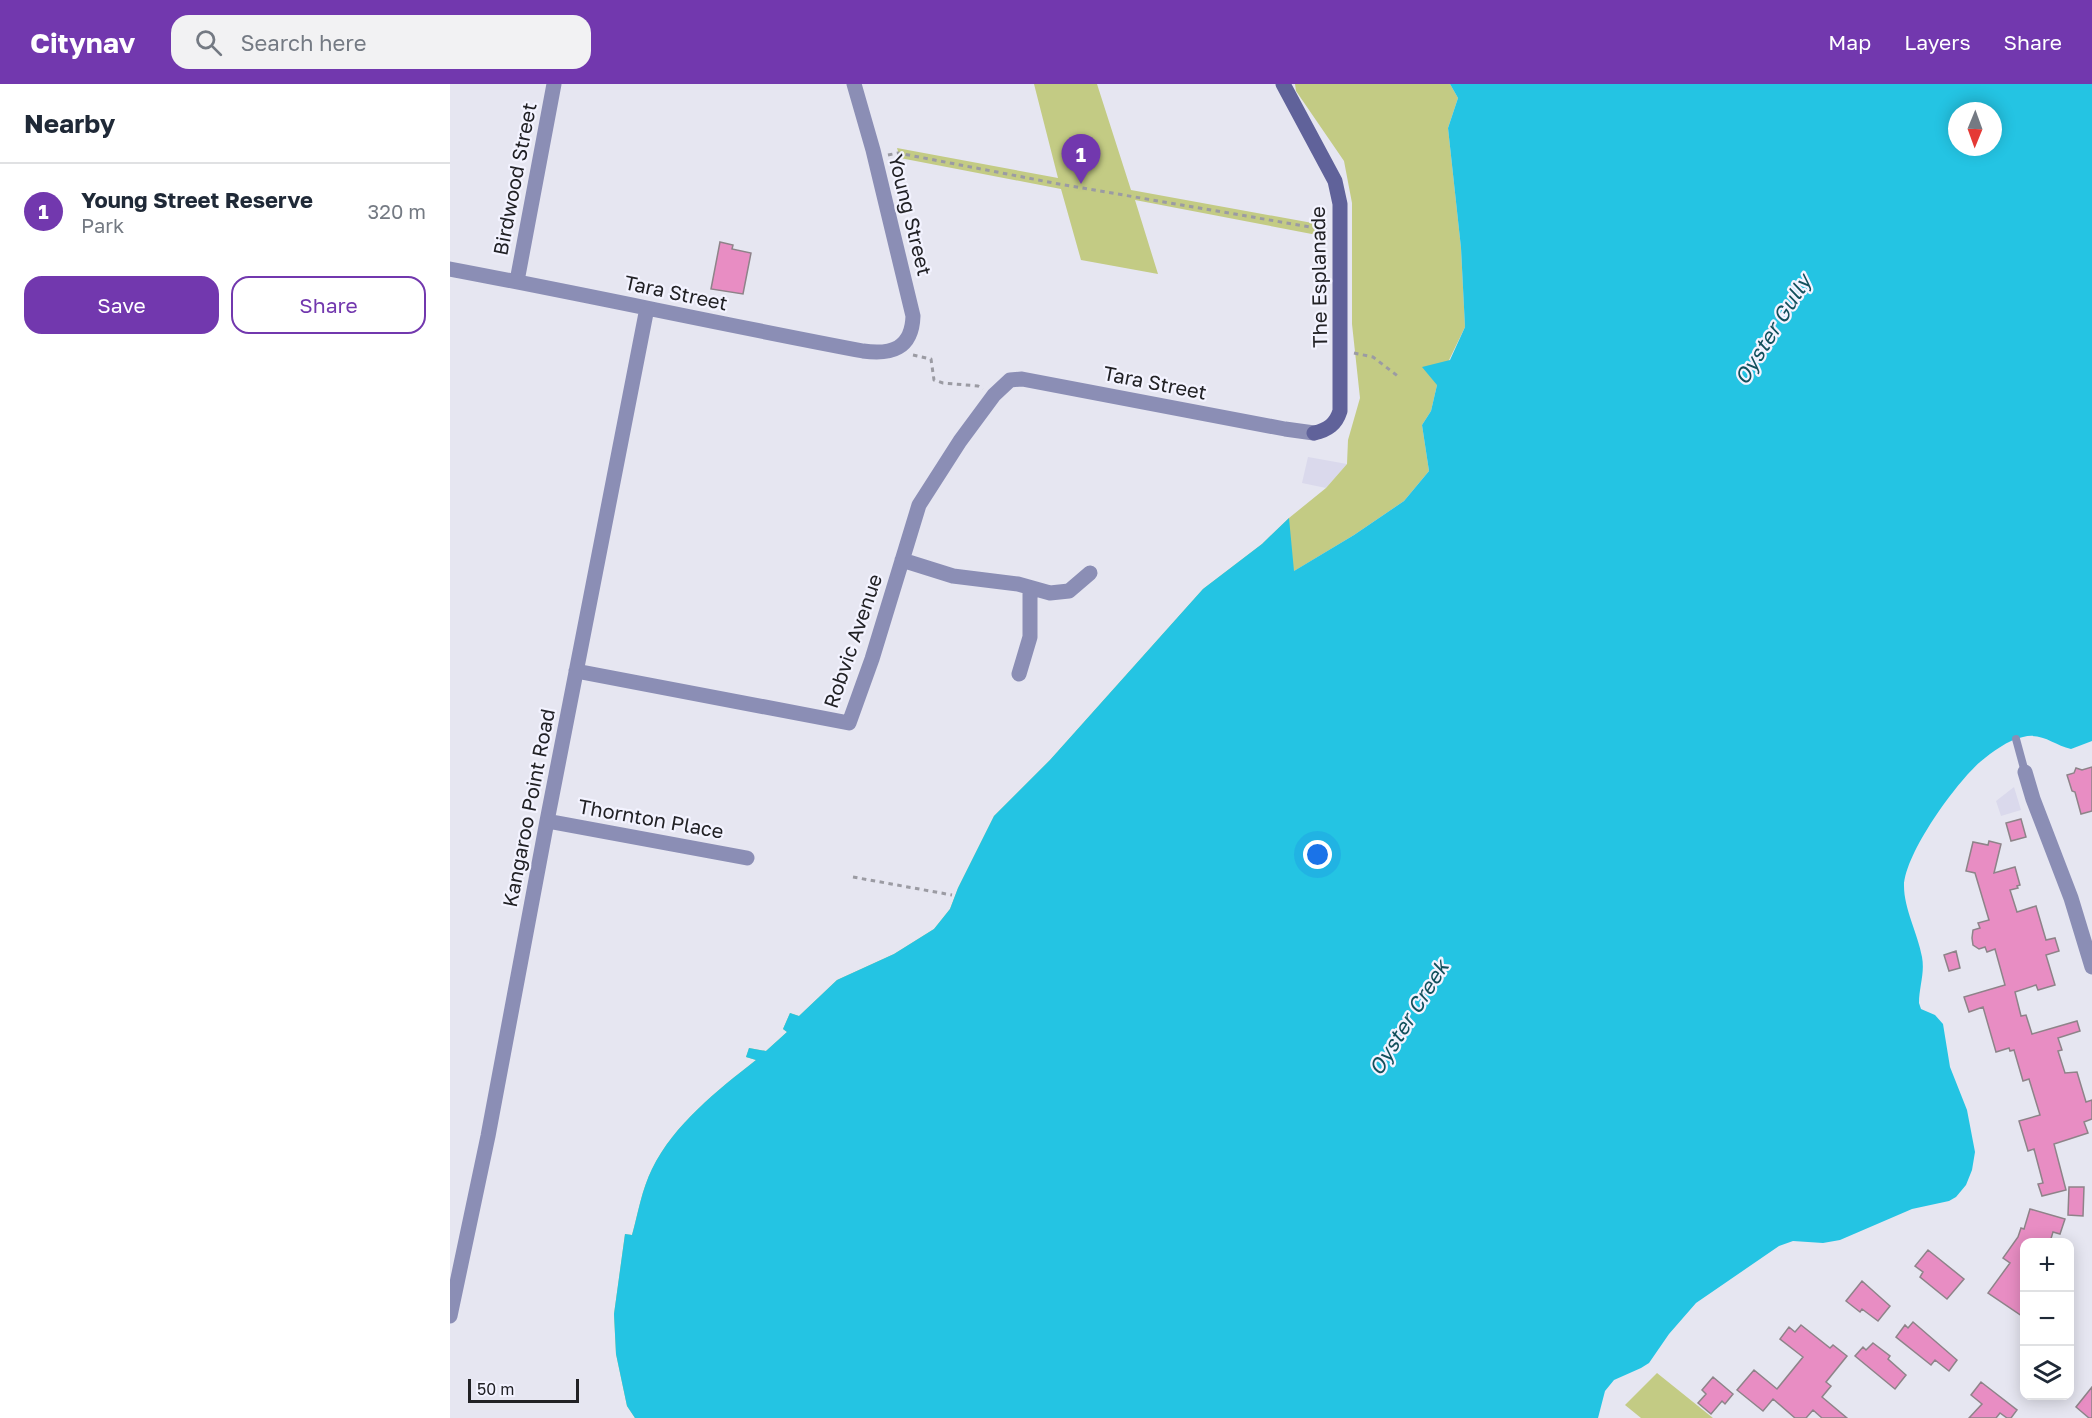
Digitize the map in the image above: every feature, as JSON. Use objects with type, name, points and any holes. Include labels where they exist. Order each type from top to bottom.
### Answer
[{"type":"street","name":"Birdwood Street","points":[[517,281],[554,84]]},
{"type":"street","name":"Young Street","points":[[854,84],[875,158],[913,316],[910,335],[905,343],[894,350]]},
{"type":"street","name":"The Esplanade","points":[[1283,84],[1335,181],[1339,196],[1340,411],[1333,424],[1327,429],[1314,433]]},
{"type":"street","name":"Tara Street","points":[[450,269],[863,351],[894,350]]},
{"type":"street","name":"Kangaroo Point Road","points":[[450,1316],[488,1136],[647,308]]},
{"type":"street","name":"Tara Street","points":[[993,395],[1010,380],[1022,379],[1314,433]]},
{"type":"street","name":"Robvic Avenue","points":[[576,671],[849,723],[868,670],[919,506],[960,441],[993,395]]},
{"type":"street","points":[[902,560],[953,576],[1006,582],[1050,593],[1063,593],[1075,587],[1090,573]]},
{"type":"street","points":[[1019,674],[1030,637],[1030,588]]},
{"type":"street","points":[[2025,772],[2071,898],[2092,968]]},
{"type":"street","name":"Thornton Place","points":[[547,821],[747,858]]},
{"type":"lane","points":[[2016,739],[2025,772]]},
{"type":"path","points":[[875,158],[898,153],[1059,184],[1318,228]]},
{"type":"path","points":[[894,350],[931,359],[934,380],[978,386],[993,395]]},
{"type":"path","points":[[1341,351],[1373,357],[1399,377]]},
{"type":"path","points":[[853,877],[952,895]]},
{"type":"shaded area","points":[[1308,457],[1347,464],[1326,488],[1302,483]]},
{"type":"shaded area","points":[[2014,787],[2021,810],[2001,816],[1996,801]]},
{"type":"green space","points":[[1034,84],[1097,84],[1131,190],[1318,224],[1317,235],[1135,200],[1158,274],[1081,260],[1061,189],[900,158],[897,148],[1058,178]]},
{"type":"green space","points":[[1295,84],[1450,84],[1458,98],[1448,128],[1461,248],[1465,327],[1437,385],[1431,411],[1422,425],[1429,471],[1404,501],[1354,535],[1276,582],[659,1418],[635,1418],[627,1406],[616,1354],[614,1314],[625,1234],[632,1235],[652,1169],[672,1137],[698,1109],[756,1060],[746,1057],[749,1048],[766,1051],[787,1032],[783,1029],[790,1013],[799,1016],[837,980],[894,954],[934,929],[950,909],[994,816],[1050,760],[1203,589],[1262,544],[1326,488],[1347,464],[1348,440],[1360,398],[1352,324],[1352,203],[1344,161],[1296,91]]},
{"type":"green space","points":[[1657,1373],[1713,1418],[1641,1418],[1625,1405]]},
{"type":"water","points":[[1450,84],[2092,84],[2092,741],[2071,749],[2036,736],[2030,736],[2012,741],[1990,754],[1970,772],[1933,820],[1913,856],[1904,886],[1906,904],[1922,957],[1919,1003],[1921,1009],[1935,1015],[1943,1024],[1950,1067],[1967,1110],[1975,1152],[1972,1170],[1966,1185],[1956,1197],[1949,1201],[1912,1209],[1840,1240],[1823,1243],[1793,1241],[1779,1246],[1696,1303],[1669,1334],[1649,1363],[1614,1380],[1605,1391],[1598,1418],[635,1418],[627,1406],[616,1354],[614,1314],[625,1234],[632,1235],[652,1169],[672,1137],[698,1109],[756,1060],[746,1057],[749,1048],[766,1051],[787,1032],[783,1029],[790,1013],[799,1016],[837,980],[894,954],[934,929],[950,909],[994,816],[1050,760],[1203,589],[1262,544],[1289,518],[1294,571],[1354,535],[1404,501],[1429,471],[1422,425],[1431,411],[1437,385],[1422,367],[1450,360],[1465,327],[1461,248],[1448,128],[1458,98]]},
{"type":"building","points":[[720,242],[733,245],[732,249],[751,253],[743,294],[711,289]]},
{"type":"building","points":[[2092,767],[2092,811],[2081,814],[2067,775],[2074,773],[2076,768],[2082,770]]},
{"type":"building","points":[[2021,819],[2026,837],[2011,841],[2006,823]]},
{"type":"building","points":[[1989,841],[2001,844],[1994,873],[2015,867],[2020,885],[2010,890],[2017,912],[2036,906],[2046,940],[2055,938],[2059,951],[2046,955],[2055,985],[2038,990],[2036,985],[2015,992],[2021,1016],[2026,1015],[2032,1034],[2077,1021],[2080,1031],[2058,1038],[2062,1050],[2058,1051],[2065,1073],[2077,1072],[2086,1102],[2092,1100],[2092,1119],[2084,1122],[2088,1133],[2054,1144],[2066,1190],[2042,1196],[2038,1184],[2043,1183],[2034,1149],[2028,1151],[2019,1121],[2040,1115],[2029,1079],[2023,1081],[2014,1050],[2010,1051],[2009,1048],[1996,1052],[1983,1007],[1969,1012],[1964,997],[2005,985],[1995,949],[1987,952],[1985,947],[1979,949],[1973,945],[1972,938],[1973,930],[1980,928],[1978,923],[1989,920],[1975,873],[1966,871],[1973,842],[1988,845]]},
{"type":"building","points":[[1956,951],[1960,968],[1949,971],[1944,955]]},
{"type":"building","points":[[2069,1187],[2084,1187],[2083,1216],[2068,1215]]},
{"type":"building","points":[[2030,1209],[2065,1219],[2060,1234],[2053,1232],[2051,1238],[2020,1238],[2020,1315],[1988,1293],[2010,1263],[2003,1258],[2018,1237],[2021,1228],[2024,1229]]},
{"type":"building","points":[[1928,1250],[1964,1279],[1947,1299],[1920,1277],[1923,1272],[1915,1266]]},
{"type":"building","points":[[1862,1281],[1890,1306],[1878,1321],[1862,1309],[1860,1312],[1846,1301]]},
{"type":"building","points":[[1913,1322],[1957,1360],[1949,1371],[1935,1360],[1931,1365],[1896,1337],[1905,1325],[1908,1328]]},
{"type":"building","points":[[1801,1325],[1830,1348],[1833,1345],[1847,1356],[1826,1382],[1831,1386],[1822,1397],[1847,1418],[1822,1418],[1813,1410],[1806,1418],[1795,1418],[1773,1399],[1763,1411],[1737,1390],[1754,1370],[1777,1389],[1803,1357],[1780,1339],[1789,1327],[1795,1332]]},
{"type":"building","points":[[1873,1343],[1890,1356],[1888,1359],[1906,1375],[1895,1389],[1855,1356],[1863,1347],[1866,1350]]},
{"type":"building","points":[[1713,1377],[1733,1394],[1725,1404],[1722,1401],[1711,1414],[1698,1403],[1706,1394],[1702,1390]]},
{"type":"building","points":[[1981,1382],[2017,1410],[2011,1418],[2000,1413],[1996,1418],[1969,1418],[1982,1404],[1971,1395]]},
{"type":"building","points":[[2092,1387],[2092,1418],[2089,1418],[2076,1407]]},
{"type":"place","name":"Young Street Reserve","points":[[1081,184]]},
{"type":"water label","name":"Oyster Gully","points":[[1773,330]]},
{"type":"water label","name":"Oyster Creek","points":[[1409,1018]]}]
